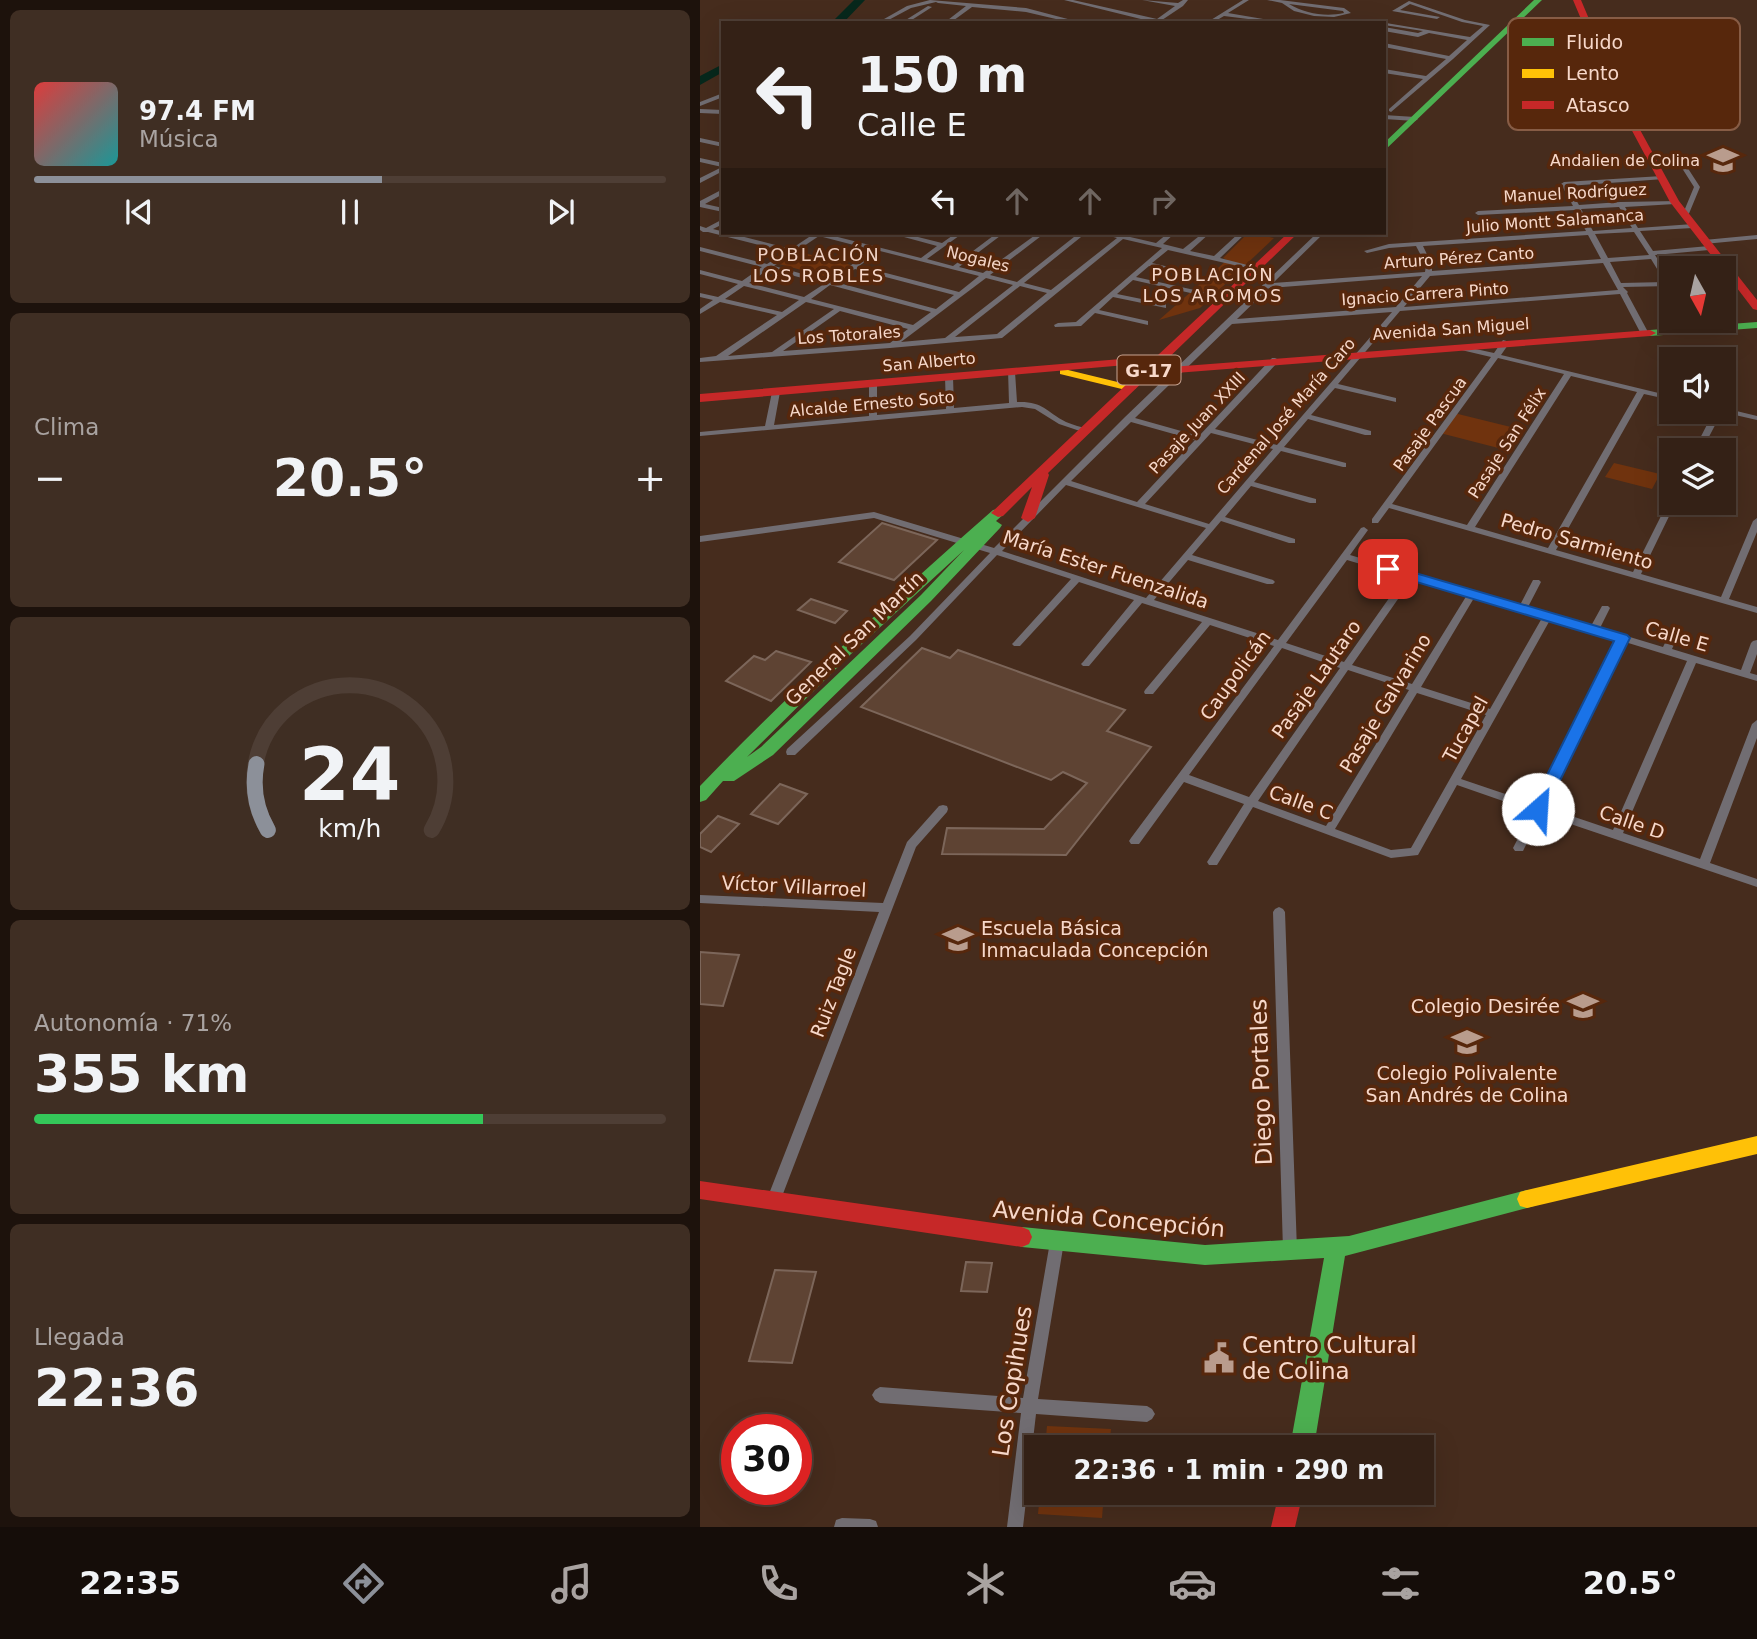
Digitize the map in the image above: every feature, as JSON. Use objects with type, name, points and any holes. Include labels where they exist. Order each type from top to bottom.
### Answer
[{"type":"main road","points":[[1508,18],[1529,0]]},
{"type":"main road","points":[[1516,18],[1538,0]]},
{"type":"main road","points":[[1577,0],[1585,18]]},
{"type":"main road","points":[[1386,142],[1394,116],[1508,18]]},
{"type":"main road","points":[[1394,116],[1508,24]]},
{"type":"main road","points":[[1636,130],[1675,202],[1757,307]]},
{"type":"main road","name":"General San Martín","points":[[701,795],[767,751],[1019,495],[1291,235]]},
{"type":"main road","name":"Avenida San Miguel","points":[[1147,372],[1458,346],[1502,349],[1644,332],[1757,325]]},
{"type":"main road","name":"San Alberto","points":[[700,398],[1160,359]]},
{"type":"main road","points":[[1048,368],[1130,388]]},
{"type":"main road","points":[[1028,518],[1046,469]]},
{"type":"main road","name":"General San Martín","points":[[701,795],[753,740],[971,544]]},
{"type":"main road","name":"Avenida Concepción","points":[[700,1190],[1057,1242],[1205,1255],[1336,1248],[1616,1176],[1757,1145]]},
{"type":"main road","points":[[1305,1435],[1336,1248]]},
{"type":"main road","points":[[1283,1527],[1289,1505]]},
{"type":"street","points":[[1066,0],[1157,21],[1186,0]]},
{"type":"street","points":[[1144,0],[1181,5]]},
{"type":"street","points":[[1223,14],[1229,0]]},
{"type":"street","points":[[1211,21],[1247,0]]},
{"type":"street","points":[[1269,0],[1284,2],[1344,10],[1348,13],[1340,16],[1293,9],[1284,2]]},
{"type":"street","points":[[906,21],[939,1]]},
{"type":"street","points":[[883,21],[909,7],[939,1],[1026,10],[1073,21]]},
{"type":"street","points":[[1394,116],[1426,78],[1487,25],[1395,11],[1409,2],[1464,21]]},
{"type":"street","points":[[949,21],[971,5]]},
{"type":"street","points":[[893,21],[912,10],[925,10]]},
{"type":"street","points":[[1223,14],[1260,21]]},
{"type":"street","points":[[1386,24],[1472,39]]},
{"type":"street","points":[[1386,29],[1418,35],[1429,31]]},
{"type":"street","points":[[1386,45],[1451,58]]},
{"type":"street","points":[[1386,52],[1403,49]]},
{"type":"street","points":[[1386,71],[1426,78]]},
{"type":"street","points":[[700,97],[721,92]]},
{"type":"street","points":[[700,105],[721,93]]},
{"type":"street","points":[[700,105],[721,107]]},
{"type":"street","points":[[700,111],[721,112]]},
{"type":"street","points":[[700,140],[721,145]]},
{"type":"street","points":[[1676,154],[1697,187],[1689,221]]},
{"type":"street","points":[[700,160],[721,166]]},
{"type":"street","points":[[701,180],[721,168]]},
{"type":"street","points":[[1644,332],[1579,206],[1564,184],[1662,178]]},
{"type":"street","points":[[700,204],[721,192]]},
{"type":"street","name":"Manuel Rodríguez","points":[[1478,213],[1675,202]]},
{"type":"street","points":[[700,204],[721,209]]},
{"type":"street","points":[[1620,204],[1659,266]]},
{"type":"street","name":"Julio Montt Salamanca","points":[[1367,251],[1636,230],[1689,221]]},
{"type":"street","points":[[702,231],[721,222]]},
{"type":"street","points":[[702,231],[790,251]]},
{"type":"street","points":[[700,312],[814,235]]},
{"type":"street","name":"Nogales","points":[[825,235],[1054,292]]},
{"type":"street","points":[[903,235],[942,245]]},
{"type":"street","points":[[922,260],[957,235]]},
{"type":"street","points":[[954,268],[998,235]]},
{"type":"street","points":[[890,346],[1039,235]]},
{"type":"street","points":[[946,341],[1080,235]]},
{"type":"street","points":[[1114,235],[1256,268]]},
{"type":"street","points":[[1157,245],[1170,235]]},
{"type":"street","points":[[1185,251],[1205,235]]},
{"type":"street","points":[[1216,258],[1241,235]]},
{"type":"street","points":[[791,752],[913,638],[1028,518],[1319,235]]},
{"type":"street","points":[[1054,292],[1122,237]]},
{"type":"street","name":"Arturo Pérez Canto","points":[[1266,286],[1607,261],[1757,237]]},
{"type":"street","points":[[1419,245],[1429,265],[1428,274]]},
{"type":"street","points":[[1058,325],[1079,324],[1167,247]]},
{"type":"street","points":[[700,249],[936,311]]},
{"type":"street","points":[[717,359],[879,249]]},
{"type":"street","points":[[1147,264],[1197,275]]},
{"type":"street","points":[[853,266],[960,293]]},
{"type":"street","points":[[700,272],[914,328]]},
{"type":"street","name":"Cardenal José María Caro","points":[[1086,664],[1186,556],[1428,274]]},
{"type":"street","points":[[1131,278],[1223,299]]},
{"type":"street","name":"Ignacio Carrera Pinto","points":[[1229,322],[1397,310],[1659,285]]},
{"type":"street","name":"Los Totorales","points":[[700,360],[999,336],[1054,292]]},
{"type":"street","points":[[1112,295],[1163,306]]},
{"type":"street","points":[[700,297],[782,314]]},
{"type":"street","points":[[772,355],[840,308]]},
{"type":"street","points":[[1094,311],[1145,323]]},
{"type":"street","points":[[1502,349],[1569,373],[1659,395]]},
{"type":"street","name":"Pasaje Pascua","points":[[1375,521],[1502,349]]},
{"type":"street","name":"Pasaje Juan XXIII","points":[[1139,505],[1275,360]]},
{"type":"street","points":[[1012,372],[1013,405]]},
{"type":"street","name":"Pasaje San Félix","points":[[1469,528],[1569,373]]},
{"type":"street","points":[[949,377],[950,411]]},
{"type":"street","points":[[873,384],[873,418]]},
{"type":"street","points":[[1333,385],[1393,400]]},
{"type":"street","points":[[1550,551],[1642,391]]},
{"type":"street","points":[[769,428],[776,392]]},
{"type":"street","name":"Alcalde Ernesto Soto","points":[[700,434],[1013,405],[1037,405],[1049,410],[1060,422],[1086,431]]},
{"type":"street","points":[[1736,413],[1757,418]]},
{"type":"street","points":[[1306,416],[1368,433]]},
{"type":"street","points":[[1128,419],[1200,439]]},
{"type":"street","points":[[1210,430],[1343,465]]},
{"type":"street","points":[[1065,482],[1211,527]]},
{"type":"street","points":[[1249,483],[1313,501]]},
{"type":"street","name":"Pedro Sarmiento","points":[[1387,505],[1757,610]]},
{"type":"street","name":"María Ester Fuenzalida","points":[[700,539],[874,515],[1493,714]]},
{"type":"street","points":[[1636,576],[1666,515]]},
{"type":"street","points":[[1219,518],[1292,541]]},
{"type":"street","points":[[1724,601],[1757,521]]},
{"type":"street","name":"Caupolicán","points":[[1135,841],[1364,530]]},
{"type":"street","points":[[1186,556],[1270,582]]},
{"type":"street","name":"Calle E","points":[[1345,556],[1757,678]]},
{"type":"street","name":"Pasaje Lautaro","points":[[1213,862],[1251,802],[1410,575]]},
{"type":"street","points":[[1017,644],[1077,579]]},
{"type":"street","points":[[1523,609],[1536,582]]},
{"type":"street","name":"Pasaje Galvarino","points":[[1328,831],[1472,594]]},
{"type":"street","points":[[1594,630],[1605,608]]},
{"type":"street","name":"Tucapel","points":[[1409,854],[1418,848],[1548,616]]},
{"type":"street","points":[[1149,692],[1208,621]]},
{"type":"street","points":[[1666,651],[1676,629]]},
{"type":"street","points":[[1519,848],[1622,638]]},
{"type":"street","points":[[1745,674],[1756,643]]},
{"type":"street","points":[[1616,836],[1693,659]]},
{"type":"street","points":[[793,704],[828,717]]},
{"type":"street","points":[[1704,865],[1757,723]]},
{"type":"street","name":"Calle C","points":[[1182,777],[1391,854],[1409,854]]},
{"type":"street","name":"Calle D","points":[[1456,781],[1757,883]]},
{"type":"street","name":"Ruiz Tagle","points":[[774,1199],[911,845],[943,809]]},
{"type":"street","name":"Víctor Villarroel","points":[[700,899],[886,908]]},
{"type":"street","name":"Diego Portales","points":[[1279,912],[1290,1250]]},
{"type":"street","name":"Los Copihues","points":[[1016,1527],[1029,1406],[1057,1242]]},
{"type":"street","points":[[880,1395],[1147,1414]]},
{"type":"street","points":[[842,1526],[870,1527]]},
{"type":"shaded area","points":[[1246,235],[1274,238],[1200,308],[1159,320],[1227,260],[1223,258]]},
{"type":"shaded area","points":[[800,252],[851,265],[831,278],[779,264]]},
{"type":"shaded area","points":[[1454,413],[1519,429],[1506,450],[1440,433]]},
{"type":"shaded area","points":[[1614,463],[1659,474],[1652,489],[1605,477]]},
{"type":"shaded area","points":[[1047,1426],[1111,1429],[1110,1435],[1046,1435]]},
{"type":"shaded area","points":[[1039,1505],[1103,1505],[1102,1518],[1038,1514]]},
{"type":"building","points":[[882,523],[937,540],[894,580],[839,562]]},
{"type":"building","points":[[811,599],[847,611],[835,623],[798,610]]},
{"type":"building","points":[[922,648],[950,658],[958,650],[1125,710],[1107,731],[1151,747],[1066,855],[942,854],[947,828],[1044,829],[1087,783],[1063,772],[1051,780],[861,707]]},
{"type":"building","points":[[776,651],[811,662],[771,701],[726,681],[754,656],[765,660]]},
{"type":"building","points":[[780,784],[807,794],[778,824],[751,814]]},
{"type":"building","points":[[718,816],[739,824],[711,852],[700,847],[700,834]]},
{"type":"building","points":[[700,952],[739,955],[723,1006],[700,1004]]},
{"type":"building","points":[[966,1262],[992,1263],[987,1292],[961,1291]]},
{"type":"building","points":[[775,1270],[816,1272],[792,1363],[749,1361]]},
{"type":"waterway","points":[[838,21],[860,0]]},
{"type":"waterway","points":[[700,81],[721,68]]},
{"type":"traffic: fast","points":[[1519,18],[1538,0]]},
{"type":"traffic: fast","points":[[1386,146],[1508,29]]},
{"type":"traffic: fast","points":[[1650,333],[1757,325]]},
{"type":"traffic: fast","points":[[700,796],[846,651],[998,513]]},
{"type":"traffic: fast","points":[[728,777],[767,751],[926,598],[995,525]]},
{"type":"traffic: fast","points":[[1022,1237],[1205,1255],[1349,1246],[1527,1199]]},
{"type":"traffic: fast","points":[[1304,1435],[1336,1248]]},
{"type":"traffic: slow","points":[[1064,372],[1130,388]]},
{"type":"traffic: slow","points":[[1527,1199],[1757,1145]]},
{"type":"traffic: jam","points":[[1577,0],[1585,18]]},
{"type":"traffic: jam","points":[[1636,130],[1675,202],[1757,307]]},
{"type":"traffic: jam","points":[[998,513],[1291,235]]},
{"type":"traffic: jam","points":[[1147,372],[1650,333]]},
{"type":"traffic: jam","points":[[700,398],[1160,359]]},
{"type":"traffic: jam","points":[[1028,518],[1043,475]]},
{"type":"traffic: jam","points":[[700,1190],[1022,1237]]},
{"type":"traffic: jam","points":[[1283,1527],[1288,1505]]},
{"type":"place","name":"Andalien de Colina","points":[[1723,160]]},
{"type":"place","name":"Escuela Básica Inmaculada Concepción","points":[[958,939]]},
{"type":"place","name":"Colegio Desirée","points":[[1583,1006]]},
{"type":"place","name":"Colegio Polivalente San Andrés de Colina","points":[[1467,1042]]},
{"type":"place","name":"Centro Cultural de Colina","points":[[1219,1358]]},
{"type":"district","name":"POBLACIÓN LOS ROBLES","points":[[819,264]]},
{"type":"district","name":"POBLACIÓN LOS AROMOS","points":[[1213,284]]},
{"type":"route","points":[[1388,569],[1622,638],[1538,809]]}]
